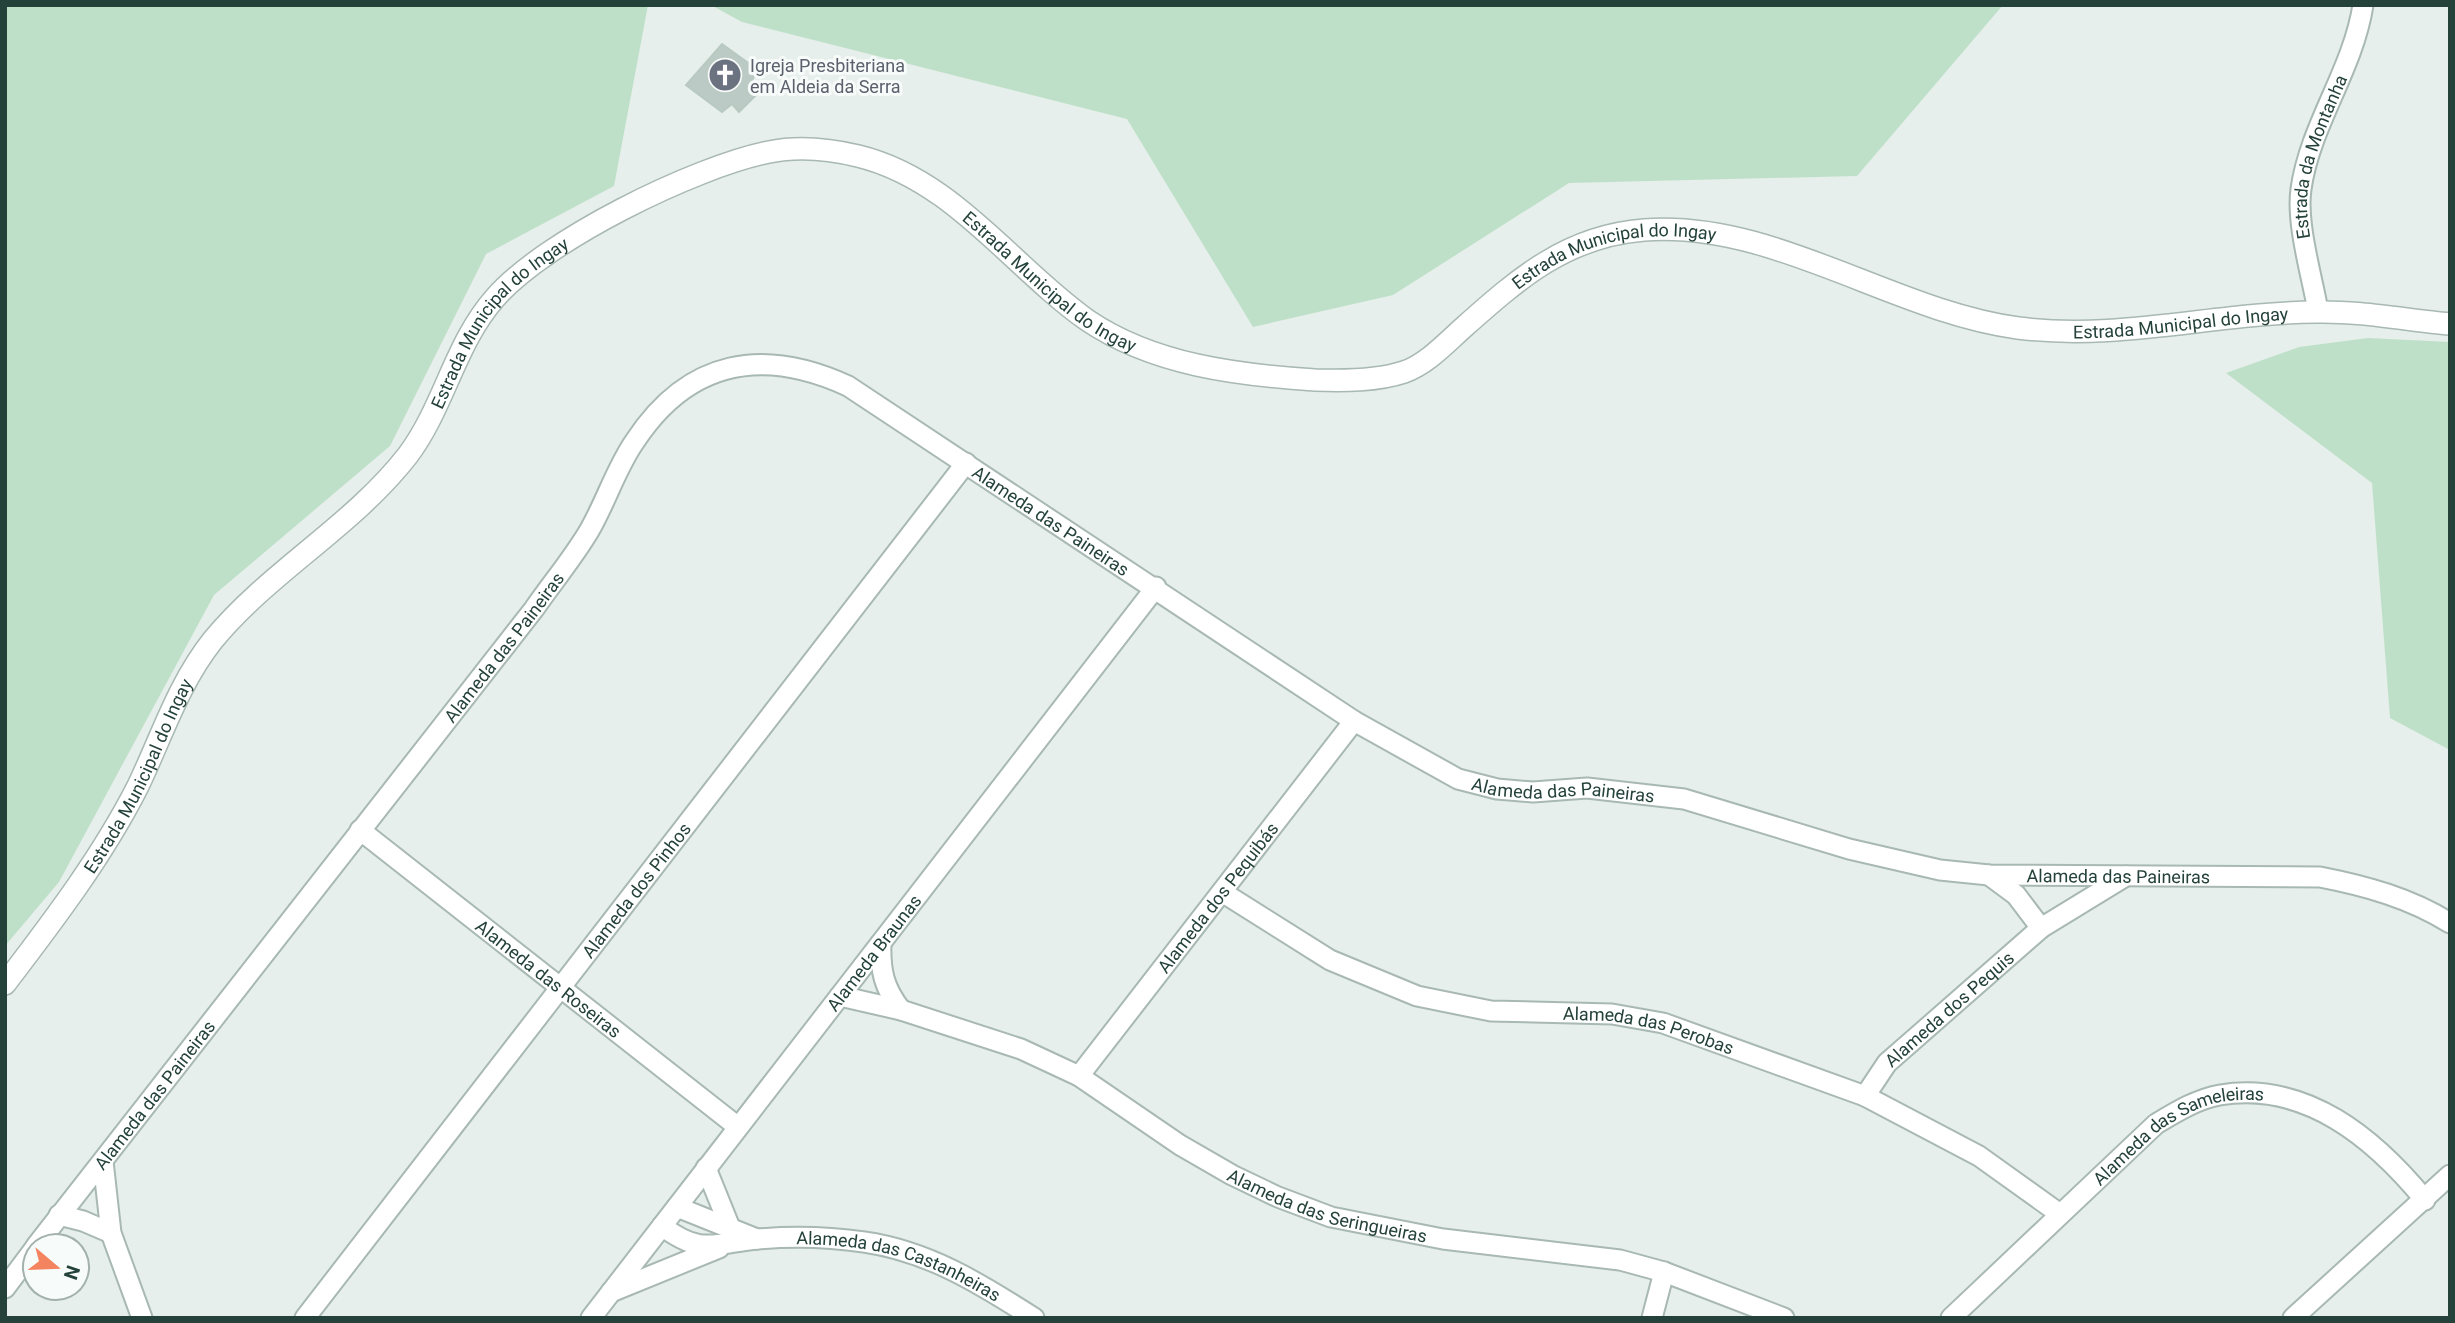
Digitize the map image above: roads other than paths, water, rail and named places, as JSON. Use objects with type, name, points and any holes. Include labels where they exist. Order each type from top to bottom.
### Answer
[{"type":"street","name":"Estrada da Montanha","points":[[2318,311],[2301,191],[2313,144],[2343,72],[2363,5]]},
{"type":"street","name":"Estrada Municipal do Ingay","points":[[5,985],[73,893],[113,831],[190,672],[247,602],[376,489],[407,456],[427,424],[478,320],[499,292],[556,248],[621,211],[690,178],[767,152],[803,148],[830,151],[867,158],[905,174],[946,199],[1085,318],[1125,342],[1175,360],[1219,370],[1316,380],[1360,380],[1408,371],[1433,355],[1513,283],[1546,260],[1585,243],[1634,231],[1675,229],[1721,236],[1851,276],[1949,312],[2010,327],[2082,331],[2318,311],[2450,324]]},
{"type":"street","name":"Alameda das Paineiras","points":[[47,1232],[534,609],[587,534],[634,443],[653,416],[681,391],[734,365],[762,363],[795,366],[848,386],[1354,720],[1458,779],[1497,789],[1533,792],[1587,788],[1684,799],[1741,814],[1849,849],[1940,870],[1989,875],[2320,877],[2373,887],[2432,911],[2450,923]]},
{"type":"street","name":"Alameda dos Pinhos","points":[[305,1318],[966,463]]},
{"type":"street","name":"Alameda Braunas","points":[[590,1318],[1156,587]]},
{"type":"street","name":"Alameda dos Pequibás","points":[[1079,1076],[1354,720]]},
{"type":"street","name":"Alameda das Roseiras","points":[[360,830],[738,1127]]},
{"type":"street","points":[[1989,875],[2016,895],[2040,928]]},
{"type":"street","points":[[2064,876],[2072,891],[2075,907]]},
{"type":"street","name":"Alameda dos Pequis","points":[[1865,1096],[1896,1054],[2040,928],[2126,876]]},
{"type":"street","name":"Alameda das Perobas","points":[[1222,892],[1330,960],[1417,996],[1491,1011],[1612,1014],[1663,1023],[1865,1096],[1979,1156],[2060,1214]]},
{"type":"street","points":[[881,943],[880,969],[887,992],[901,1010]]},
{"type":"street","name":"Alameda das Seringueiras","points":[[840,996],[901,1010],[981,1034],[1079,1076],[1180,1145],[1232,1175],[1278,1197],[1331,1217],[1443,1239],[1620,1260],[1664,1272],[1784,1318]]},
{"type":"street","name":"Alameda das Sameleiras","points":[[1951,1318],[2156,1124],[2200,1101],[2218,1096],[2247,1093],[2285,1098],[2329,1114],[2363,1135],[2393,1162],[2425,1200]]},
{"type":"street","points":[[103,1161],[111,1233],[142,1318]]},
{"type":"street","points":[[706,1168],[729,1225]]},
{"type":"street","points":[[2293,1318],[2450,1175]]},
{"type":"street","name":"Alameda das Castanheiras","points":[[677,1207],[729,1225],[757,1239]]},
{"type":"street","points":[[59,1215],[83,1221],[111,1233]]},
{"type":"street","name":"Alameda das Castanheiras","points":[[662,1226],[690,1243],[721,1247]]},
{"type":"street","name":"Alameda das Castanheiras","points":[[610,1293],[721,1247],[757,1239],[829,1239],[866,1242],[913,1252],[949,1267],[1034,1318]]},
{"type":"street","name":"Alameda das Paineiras","points":[[5,1288],[21,1267]]},
{"type":"street","points":[[1652,1318],[1664,1272]]},
{"type":"place","name":"Igreja Presbiteriana em Aldeia da Serra","points":[[725,75]]}]
